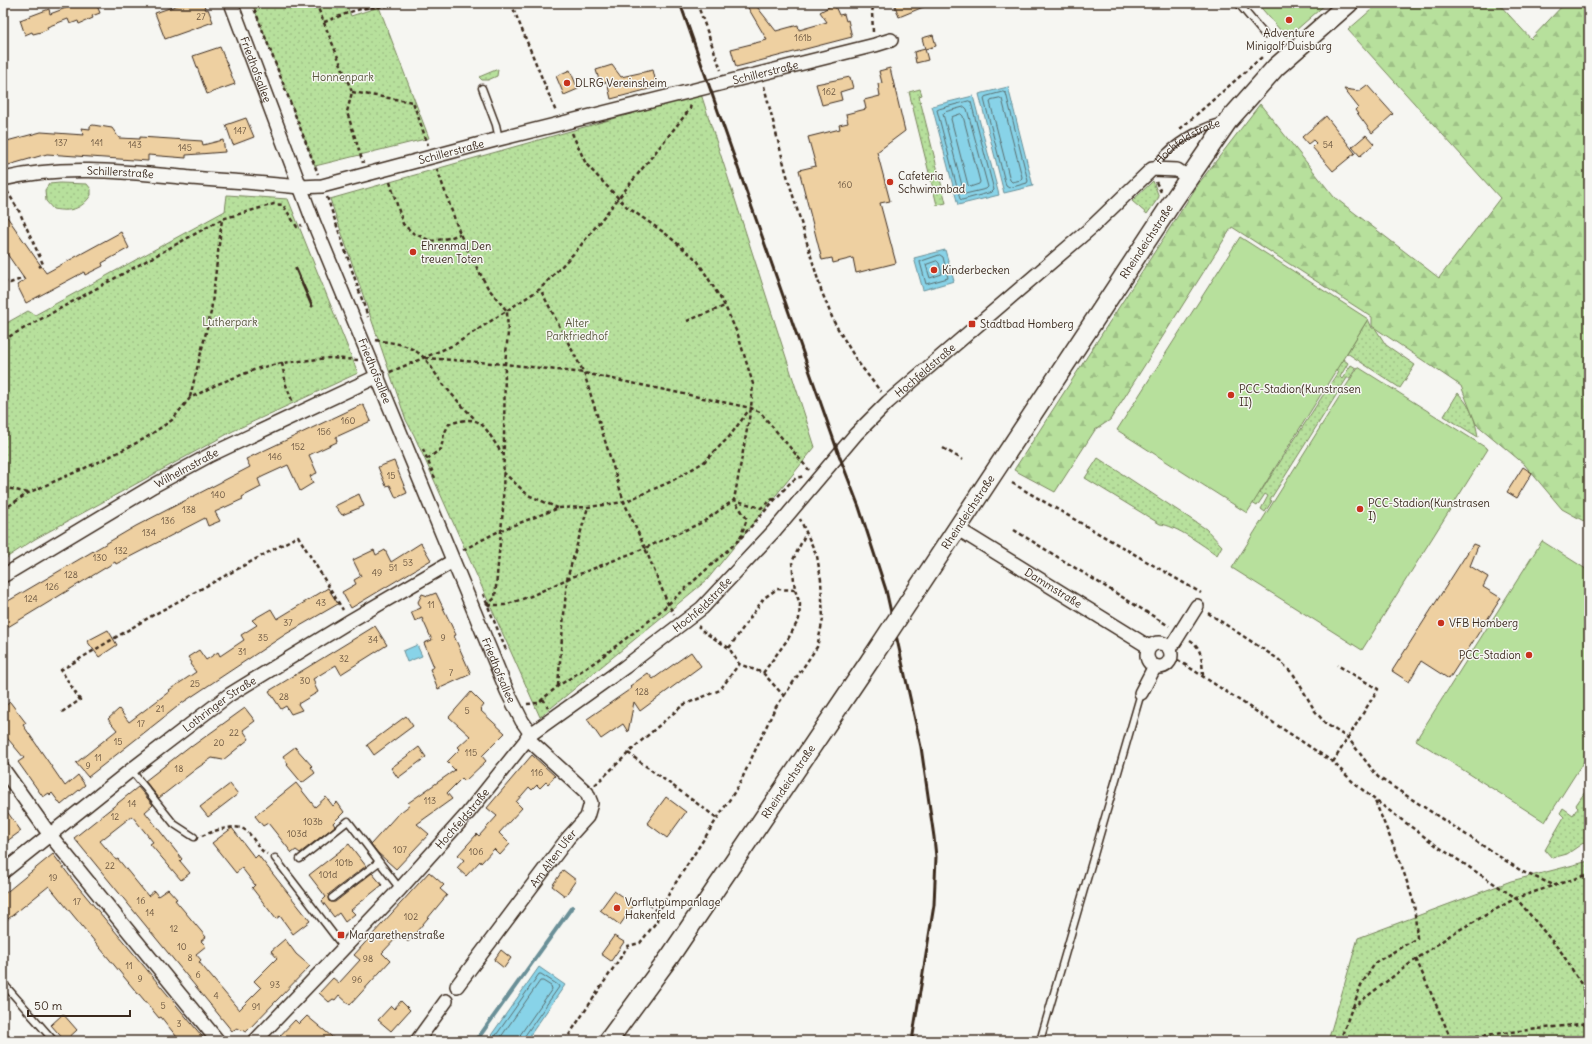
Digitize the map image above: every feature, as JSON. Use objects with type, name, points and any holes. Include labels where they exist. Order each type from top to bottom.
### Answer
[{"type":"main road","name":"Rheindeichstraße","points":[[608,1041],[671,955],[871,659],[1228,121],[1276,67],[1349,3]]},
{"type":"street","name":"Friedhofsallee","points":[[231,3],[313,221],[507,691],[529,736]]},
{"type":"street","name":"Schillerstraße","points":[[5,184],[23,175],[64,171],[112,172],[300,187],[322,186],[499,139],[891,40]]},
{"type":"street","name":"Hochfeldstraße","points":[[255,1041],[400,889],[468,813],[529,736],[625,667],[702,608],[774,531],[856,434],[888,402],[1086,233],[1152,170],[1177,170],[1189,178]]},
{"type":"street","name":"Wilhelmstraße","points":[[3,576],[153,486],[210,455],[378,376]]},
{"type":"street","name":"Dammstraße","points":[[958,529],[1149,647]]},
{"type":"street","name":"Lothringer Straße","points":[[3,872],[131,770],[229,695],[350,621],[453,561]]},
{"type":"street","points":[[1173,656],[1163,643],[1158,642],[1153,643],[1149,647],[1146,656],[1155,666],[1164,666],[1173,656],[1180,633],[1196,606]]},
{"type":"street","points":[[1141,693],[1155,666]]},
{"type":"street","points":[[529,736],[587,793]]},
{"type":"street","points":[[3,769],[50,835],[218,1041]]},
{"type":"street","name":"Am Alten Ufer","points":[[457,986],[568,838],[587,817],[591,803],[587,793]]},
{"type":"street","points":[[417,1041],[446,1001]]},
{"type":"lane","points":[[1238,3],[1265,35]]},
{"type":"lane","points":[[482,88],[496,125],[499,139]]},
{"type":"lane","name":"Hochfeldstraße","points":[[1152,170],[1167,152],[1197,131],[1212,123],[1228,121]]},
{"type":"lane","points":[[1040,1041],[1141,693]]},
{"type":"lane","points":[[131,770],[174,824],[194,837]]},
{"type":"lane","points":[[300,859],[348,821],[400,889]]},
{"type":"lane","points":[[275,858],[344,948]]},
{"type":"lane","points":[[332,898],[379,862]]},
{"type":"lane","points":[[3,983],[54,1041]]},
{"type":"path","points":[[252,3],[333,212],[368,318]]},
{"type":"path","points":[[316,3],[352,92],[347,112],[367,175]]},
{"type":"path","points":[[324,22],[359,10],[377,6],[389,7],[398,3]]},
{"type":"path","points":[[511,3],[548,89],[556,112],[586,164],[627,206],[666,234],[697,260],[725,306],[738,335],[753,384],[734,500],[747,519],[739,540]]},
{"type":"path","points":[[697,3],[725,83]]},
{"type":"path","points":[[874,3],[872,12],[875,45]]},
{"type":"path","points":[[1176,132],[1274,46]]},
{"type":"path","points":[[760,74],[786,172],[821,290],[834,322],[857,361],[888,402]]},
{"type":"path","points":[[378,376],[454,345],[540,289],[577,250],[690,109],[694,90]]},
{"type":"path","points":[[352,92],[413,102],[460,234],[488,288],[507,311],[508,333],[505,364],[501,530],[494,598],[488,604]]},
{"type":"path","points":[[386,170],[403,224],[413,233],[431,241],[460,234]]},
{"type":"path","points":[[1152,170],[1162,194]]},
{"type":"path","points":[[5,184],[43,264],[39,267]]},
{"type":"path","points":[[3,340],[222,219],[274,204],[284,205],[296,227],[313,221]]},
{"type":"path","points":[[190,398],[211,312],[222,219]]},
{"type":"path","points":[[3,281],[10,283],[24,278]]},
{"type":"path","points":[[540,289],[584,372],[624,502],[668,604],[685,621],[729,648],[740,664],[763,673],[784,696]]},
{"type":"path","points":[[687,321],[725,306]]},
{"type":"path","points":[[374,333],[378,347]]},
{"type":"path","points":[[376,340],[405,345],[418,352],[475,419],[482,423],[492,441],[503,454]]},
{"type":"path","points":[[3,510],[28,493],[96,463],[144,438],[172,420],[190,398],[218,384],[252,370],[282,362],[329,358],[371,360]]},
{"type":"path","points":[[424,358],[584,372],[750,408],[760,412],[812,474]]},
{"type":"path","points":[[282,362],[286,385],[298,413]]},
{"type":"path","points":[[453,561],[463,550],[501,530],[559,508],[588,507],[624,502],[670,482],[704,462],[729,437],[750,408]]},
{"type":"path","points":[[427,459],[441,449],[444,434],[449,424],[462,420],[475,419]]},
{"type":"path","points":[[421,445],[436,480]]},
{"type":"path","points":[[943,448],[963,460]]},
{"type":"path","points":[[503,472],[528,495],[559,508]]},
{"type":"path","points":[[522,700],[526,704],[538,703],[558,686],[595,662],[668,604],[739,540],[796,478]]},
{"type":"path","points":[[1012,483],[1204,594]]},
{"type":"path","points":[[3,487],[28,493]]},
{"type":"path","points":[[734,500],[761,508],[778,496]]},
{"type":"path","points":[[488,604],[505,605],[531,596],[645,548],[703,522],[734,500]]},
{"type":"path","points":[[558,686],[567,580],[588,507]]},
{"type":"path","points":[[1014,530],[1180,633],[1197,646],[1202,662],[1204,677]]},
{"type":"path","points":[[565,1041],[628,946],[640,943],[657,921],[658,912],[739,785],[775,708],[817,647],[823,619],[822,580],[816,556],[806,533],[792,562],[796,590],[800,604],[799,619],[788,639],[763,673]]},
{"type":"path","points":[[62,712],[80,700],[61,670],[155,614],[298,536],[350,621]]},
{"type":"path","points":[[460,543],[466,557]]},
{"type":"path","points":[[729,648],[764,598],[777,589],[796,590]]},
{"type":"path","points":[[481,591],[488,604],[506,651]]},
{"type":"path","points":[[1196,606],[1278,659],[1294,674],[1315,711],[1326,724],[1348,738],[1378,777],[1523,872],[1556,886]]},
{"type":"path","points":[[1173,656],[1333,762],[1353,782],[1375,800],[1437,846],[1516,898],[1562,953],[1589,996]]},
{"type":"path","points":[[587,793],[628,753],[684,705],[720,690],[740,664]]},
{"type":"path","points":[[1333,762],[1378,689],[1337,664]]},
{"type":"path","points":[[628,753],[717,818]]},
{"type":"path","points":[[1340,1041],[1361,985],[1376,962],[1416,938],[1414,904],[1401,864],[1375,800]]},
{"type":"path","points":[[194,837],[232,827],[245,830],[261,851],[275,858]]},
{"type":"path","points":[[1352,1008],[1416,959],[1452,934],[1516,898],[1589,874]]},
{"type":"path","points":[[643,900],[658,912]]},
{"type":"path","points":[[1416,959],[1451,1040],[1589,1023]]},
{"type":"green space","name":"Honnenpark","points":[[252,3],[346,3],[351,16],[379,7],[429,138],[315,166]]},
{"type":"green space","name":"Adventure Minigolf Duisburg","points":[[1257,3],[1327,3],[1287,38]]},
{"type":"green space","points":[[1379,3],[1498,3],[1531,39],[1565,3],[1589,3],[1589,524],[1562,509],[1524,464],[1476,424],[1461,386],[1372,326],[1372,317],[1232,227],[1110,420],[1095,430],[1055,492],[1014,470],[1199,183],[1260,104],[1334,197],[1439,278],[1500,198],[1348,30]]},
{"type":"green space","points":[[498,69],[497,76],[488,80],[482,80],[479,77]]},
{"type":"green space","points":[[920,89],[922,95],[919,96],[946,203],[937,205],[909,92]]},
{"type":"green space","name":"Alter Parkfriedhof","points":[[701,94],[815,447],[707,580],[540,717],[406,420],[330,199]]},
{"type":"green space","points":[[1153,181],[1159,197],[1147,214],[1132,201]]},
{"type":"green space","points":[[49,184],[87,184],[91,189],[91,195],[83,204],[75,209],[53,209],[46,201],[45,190]]},
{"type":"green space","name":"Lutherpark","points":[[227,195],[288,199],[358,373],[233,431],[35,539],[3,560],[3,325],[28,311],[35,315],[225,211]]},
{"type":"green space","name":"PCC-Stadion(Kunstrasen II)","points":[[1240,237],[1368,319],[1247,513],[1117,430]]},
{"type":"green space","points":[[1368,319],[1372,328],[1375,328],[1386,345],[1415,365],[1400,388],[1347,353]]},
{"type":"green space","points":[[1343,359],[1348,363],[1340,377],[1342,379],[1351,365],[1356,368],[1350,378],[1347,378],[1270,500],[1272,501],[1265,512],[1261,509],[1268,496],[1265,494],[1257,506],[1252,503],[1338,372],[1335,370]]},
{"type":"green space","name":"PCC-Stadion(Kunstrasen I)","points":[[1358,367],[1488,449],[1362,650],[1232,568]]},
{"type":"green space","points":[[1458,393],[1472,413],[1478,437],[1444,416]]},
{"type":"green space","points":[[1098,458],[1206,529],[1222,546],[1217,555],[1189,536],[1166,525],[1160,524],[1085,478]]},
{"type":"green space","name":"PCC-Stadion","points":[[1542,541],[1589,571],[1589,753],[1545,822],[1416,740]]},
{"type":"green space","points":[[1589,786],[1589,839],[1567,854],[1552,858],[1545,850],[1564,817],[1560,813],[1563,808],[1573,815],[1578,807],[1576,805]]},
{"type":"green space","points":[[1589,861],[1589,1041],[1328,1041],[1358,938],[1511,881]]},
{"type":"water","points":[[1008,87],[1033,186],[1004,193],[979,94]]},
{"type":"water","points":[[973,96],[999,195],[958,205],[932,106]]},
{"type":"water","name":"Kinderbecken","points":[[945,250],[954,281],[923,290],[914,258]]},
{"type":"water","points":[[417,645],[422,656],[407,662],[403,651]]},
{"type":"water","points":[[539,967],[565,985],[526,1041],[487,1041]]},
{"type":"building","points":[[79,3],[96,3],[100,13],[79,24],[78,21],[70,24],[68,19],[47,27],[48,29],[41,32],[33,34],[32,32],[25,35],[20,20],[49,9],[50,14]]},
{"type":"building","points":[[184,3],[203,3],[206,10],[208,9],[213,22],[165,39],[155,13]]},
{"type":"building","points":[[754,3],[776,31],[798,25],[799,30],[827,22],[820,12],[834,4],[839,15],[844,14],[846,21],[848,20],[852,37],[736,67],[731,49],[767,40],[747,6]]},
{"type":"building","points":[[894,3],[933,3],[899,17]]},
{"type":"building","points":[[933,35],[936,46],[925,49],[922,38]]},
{"type":"building","points":[[220,47],[235,84],[207,94],[193,56]]},
{"type":"building","points":[[925,49],[928,60],[916,63],[914,52]]},
{"type":"building","points":[[612,65],[621,77],[653,70],[657,87],[611,99],[607,82],[600,83],[596,70]]},
{"type":"building","points":[[890,68],[905,131],[877,152],[890,201],[880,203],[896,263],[856,273],[853,258],[833,263],[832,258],[822,260],[799,170],[816,166],[808,137],[840,129],[839,125],[848,123],[846,114],[866,109],[864,100],[880,96],[878,84],[882,83],[879,71]]},
{"type":"building","name":"DLRG Vereinsheim","points":[[570,70],[578,89],[564,95],[556,76]]},
{"type":"building","points":[[850,77],[853,88],[840,92],[842,100],[822,105],[816,84]]},
{"type":"building","points":[[1367,85],[1393,114],[1372,133],[1355,110],[1358,107],[1344,89],[1359,91]]},
{"type":"building","points":[[1326,116],[1355,153],[1333,171],[1312,147],[1316,143],[1313,140],[1308,144],[1302,137]]},
{"type":"building","points":[[246,118],[254,137],[233,145],[226,125]]},
{"type":"building","points":[[93,125],[112,128],[119,138],[140,139],[140,137],[202,141],[203,145],[223,140],[225,152],[186,155],[186,158],[148,155],[148,161],[47,154],[5,166],[3,160],[3,142],[41,132],[84,135],[81,128],[90,129],[90,126]]},
{"type":"building","points":[[1366,135],[1374,144],[1360,156],[1352,147]]},
{"type":"building","points":[[3,211],[46,273],[121,232],[129,248],[102,263],[103,266],[85,275],[84,272],[26,303],[17,285],[25,280],[3,248]]},
{"type":"building","points":[[363,404],[371,421],[336,437],[337,442],[309,455],[317,473],[310,476],[313,483],[300,491],[288,465],[264,476],[258,479],[261,487],[242,497],[243,499],[215,512],[220,521],[208,526],[205,518],[116,564],[115,562],[3,630],[3,604],[136,526],[250,467],[246,459]]},
{"type":"building","points":[[394,461],[407,493],[396,498],[390,485],[386,486],[378,467]]},
{"type":"building","points":[[1523,467],[1532,473],[1517,498],[1507,492]]},
{"type":"building","points":[[359,494],[364,506],[342,515],[335,506]]},
{"type":"building","points":[[421,543],[431,560],[351,608],[342,592],[356,584],[354,580],[361,576],[353,560],[374,550],[376,555],[385,550],[391,562]]},
{"type":"building","points":[[1473,544],[1478,546],[1470,566],[1488,577],[1483,587],[1501,598],[1449,679],[1421,661],[1409,682],[1392,671]]},
{"type":"building","points":[[328,588],[338,604],[286,634],[182,703],[88,777],[76,763],[117,730],[108,719],[119,709],[129,722],[170,691],[169,690],[196,672],[190,664],[192,663],[188,657],[199,650],[206,660],[218,652],[220,656],[244,640],[241,635],[257,625],[252,620],[271,609],[277,619]]},
{"type":"building","points":[[436,593],[456,635],[454,636],[471,674],[438,689],[430,669],[434,667],[424,643],[432,640],[422,618],[415,621],[411,612],[421,608],[418,602],[422,594],[428,596]]},
{"type":"building","points":[[375,626],[387,645],[341,674],[336,665],[313,679],[318,692],[298,704],[302,710],[291,714],[286,706],[281,709],[269,691]]},
{"type":"building","points":[[108,630],[117,645],[99,657],[87,641]]},
{"type":"building","points":[[691,652],[701,666],[640,711],[634,702],[628,732],[623,724],[601,739],[587,719],[632,688],[630,686],[648,673],[653,679]]},
{"type":"building","points":[[471,692],[484,705],[481,711],[505,733],[482,756],[486,761],[465,781],[462,778],[447,793],[452,799],[417,824],[429,834],[396,869],[378,853],[371,844],[397,815],[410,805],[408,803],[455,770],[447,762],[460,749],[458,747],[470,736],[449,717]]},
{"type":"building","points":[[10,702],[26,723],[23,725],[65,786],[78,775],[85,785],[61,805],[52,793],[50,795],[49,793],[43,797],[18,762],[24,758],[3,733],[3,708]]},
{"type":"building","points":[[245,708],[255,721],[243,730],[249,739],[223,760],[212,758],[159,798],[145,781],[190,746],[191,747]]},
{"type":"building","points":[[406,716],[413,726],[374,755],[367,745]]},
{"type":"building","points":[[295,747],[312,766],[311,767],[315,773],[302,783],[287,765],[288,764],[283,756]]},
{"type":"building","points":[[419,747],[426,757],[398,778],[391,768]]},
{"type":"building","points":[[532,755],[555,776],[548,784],[546,782],[540,788],[537,785],[532,790],[529,787],[516,802],[522,808],[499,833],[510,844],[500,855],[494,849],[466,876],[457,868],[464,860],[458,855],[477,834],[479,836],[497,816],[487,808]]},
{"type":"building","points":[[296,783],[315,807],[326,797],[333,806],[337,802],[344,812],[333,823],[335,826],[300,853],[296,850],[292,853],[268,823],[263,826],[255,816]]},
{"type":"building","points":[[230,784],[238,794],[208,817],[200,807]]},
{"type":"building","points":[[138,787],[153,805],[145,812],[182,859],[180,861],[190,873],[181,880],[150,844],[153,842],[132,816],[100,841],[116,860],[118,859],[148,896],[154,891],[158,896],[168,889],[177,899],[175,900],[206,937],[201,941],[206,946],[196,954],[201,960],[199,962],[239,1010],[261,988],[254,981],[277,958],[271,951],[285,939],[296,954],[310,966],[246,1032],[237,1028],[232,1031],[74,838]]},
{"type":"building","points":[[666,797],[686,812],[667,838],[647,823]]},
{"type":"building","points":[[3,806],[21,831],[3,844]]},
{"type":"building","points":[[232,828],[255,858],[258,855],[310,921],[293,934],[280,916],[276,919],[252,888],[255,885],[242,868],[236,873],[212,843]]},
{"type":"building","points":[[349,844],[366,866],[329,894],[329,901],[335,902],[372,873],[382,885],[351,910],[355,914],[345,922],[339,913],[334,917],[322,901],[326,897],[309,875]]},
{"type":"building","points":[[53,854],[75,883],[206,1041],[180,1041],[161,1017],[159,1018],[138,994],[49,886],[3,923],[3,895]]},
{"type":"building","points":[[563,870],[576,880],[565,896],[552,886]]},
{"type":"building","points":[[429,872],[444,885],[440,889],[447,895],[408,942],[400,934],[382,953],[390,961],[350,1005],[339,995],[335,1000],[333,999],[329,1002],[319,993],[333,978],[339,983],[360,960],[354,955]]},
{"type":"building","name":"Vorflutpumpanlage Hakenfeld","points":[[614,891],[634,905],[620,925],[600,910]]},
{"type":"building","points":[[614,936],[624,942],[611,961],[601,954]]},
{"type":"building","points":[[501,950],[511,958],[504,968],[494,960]]},
{"type":"building","points":[[401,1001],[410,1010],[391,1031],[378,1020],[391,1006],[394,1009]]},
{"type":"building","points":[[63,1014],[77,1030],[65,1041],[51,1025]]},
{"type":"building","points":[[307,1016],[337,1041],[275,1041],[295,1020],[299,1024]]},
{"type":"waterway","points":[[476,1041],[572,907]]},
{"type":"railway","points":[[680,3],[839,455],[859,507],[886,590],[921,747],[936,857],[934,905],[912,1041]]},
{"type":"railway","points":[[296,269],[312,306]]},
{"type":"place","name":"Adventure Minigolf Duisburg","points":[[1289,20]]},
{"type":"place","name":"DLRG Vereinsheim","points":[[567,83]]},
{"type":"place","name":"Cafeteria Schwimmbad","points":[[890,182]]},
{"type":"place","name":"Ehrenmal Den treuen Toten","points":[[413,252]]},
{"type":"place","name":"Kinderbecken","points":[[934,270]]},
{"type":"place","name":"Stadtbad Homberg","points":[[972,324]]},
{"type":"place","name":"PCC-Stadion(Kunstrasen II)","points":[[1231,395]]},
{"type":"place","name":"PCC-Stadion(Kunstrasen I)","points":[[1360,509]]},
{"type":"place","name":"VFB Homberg","points":[[1441,623]]},
{"type":"place","name":"PCC-Stadion","points":[[1529,655]]},
{"type":"place","name":"Vorflutpumpanlage Hakenfeld","points":[[617,908]]},
{"type":"place","name":"Margarethenstraße","points":[[341,935]]}]
